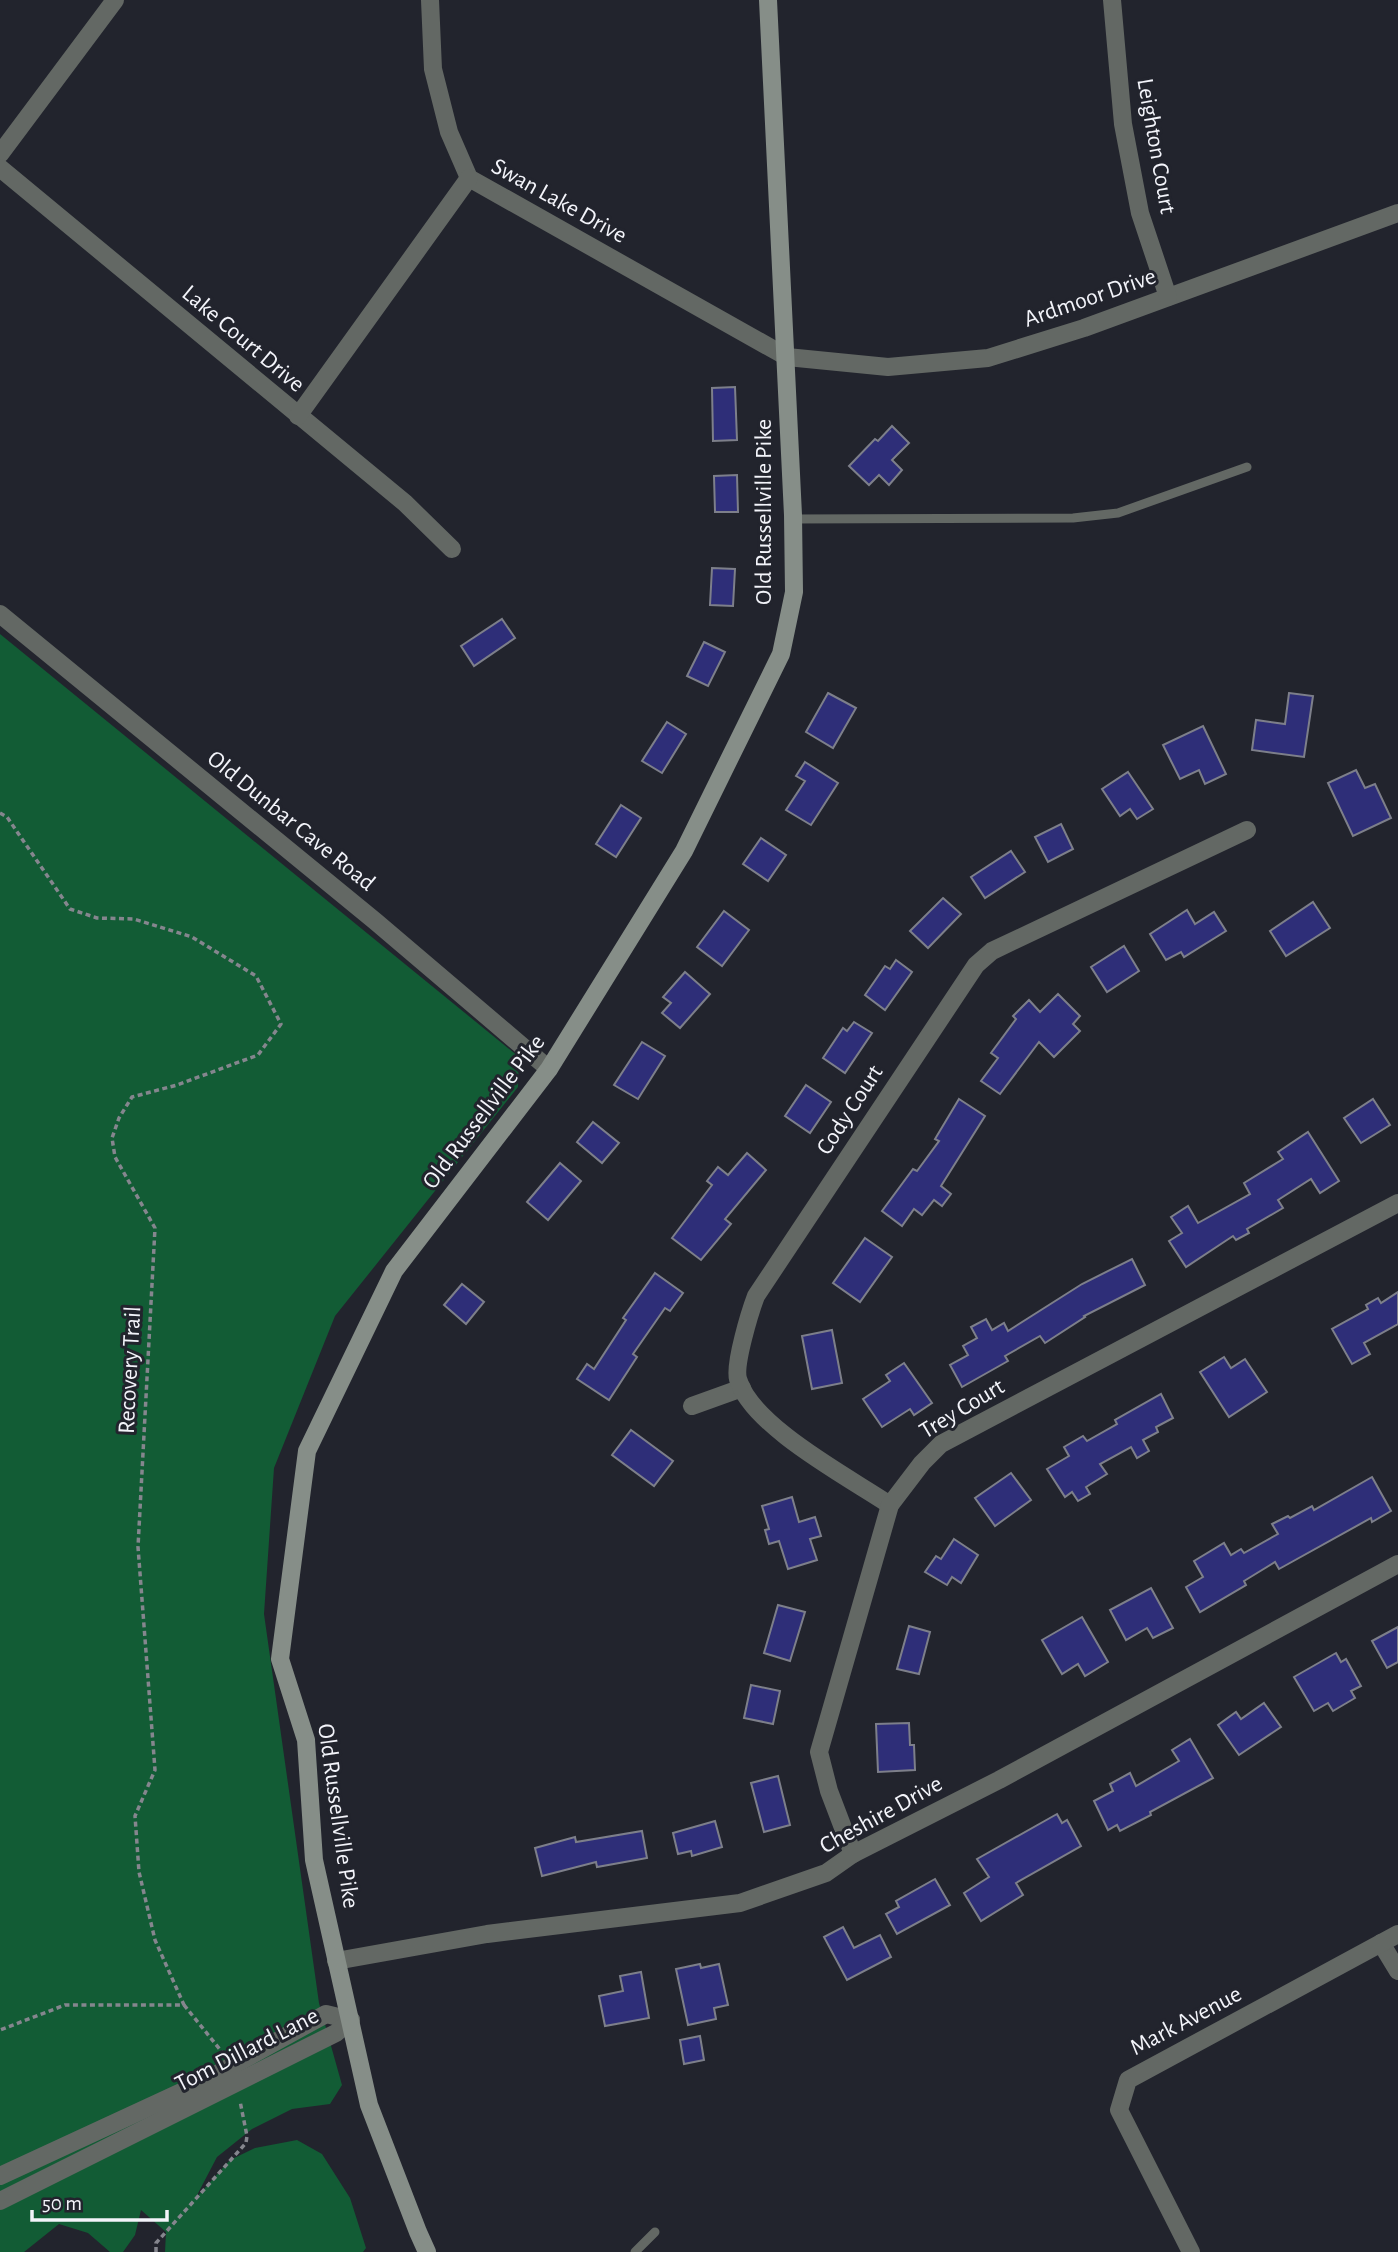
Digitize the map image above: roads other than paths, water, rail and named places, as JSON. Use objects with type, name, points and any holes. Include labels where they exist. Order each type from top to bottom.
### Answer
[{"type":"street","points":[[0,153],[115,0]]},
{"type":"street","name":"Swan Lake Drive","points":[[430,0],[433,69],[449,132],[469,178],[787,357]]},
{"type":"street","name":"Old Russellville Pike","points":[[427,2252],[369,2105],[314,1860],[306,1740],[280,1659],[307,1451],[394,1271],[550,1069],[684,851],[781,654],[794,592],[793,519],[768,0]]},
{"type":"street","name":"Leighton Court","points":[[1112,0],[1124,124],[1135,188],[1140,213],[1168,297]]},
{"type":"street","name":"Lake Court Drive","points":[[0,168],[405,503],[452,549]]},
{"type":"street","points":[[298,416],[469,178]]},
{"type":"street","name":"Ardmoor Drive","points":[[787,357],[888,367],[988,358],[1084,328],[1398,213]]},
{"type":"street","name":"Old Dunbar Cave Road","points":[[0,614],[375,921],[550,1069]]},
{"type":"street","name":"Cody Court","points":[[742,1388],[737,1377],[745,1324],[756,1296],[976,965],[992,951],[1247,830]]},
{"type":"street","name":"Trey Court","points":[[853,1854],[829,1791],[819,1752],[890,1505],[922,1463],[941,1444],[1398,1203]]},
{"type":"street","points":[[692,1406],[742,1388],[747,1398],[772,1426],[890,1505]]},
{"type":"street","name":"Cheshire Drive","points":[[337,1961],[487,1934],[740,1903],[826,1873],[853,1854],[999,1780],[1398,1564]]},
{"type":"street","name":"Mark Avenue","points":[[1191,2252],[1119,2110],[1128,2080],[1398,1934]]},
{"type":"street","points":[[1381,1943],[1398,1971]]},
{"type":"street","name":"Tom Dillard Lane","points":[[0,2201],[235,2074],[327,2014],[351,2020]]},
{"type":"street","name":"Tom Dillard Lane","points":[[0,2176],[201,2083],[235,2074]]},
{"type":"lane","points":[[793,519],[1073,518],[1118,513],[1247,467]]},
{"type":"lane","points":[[635,2252],[655,2232]]}]
